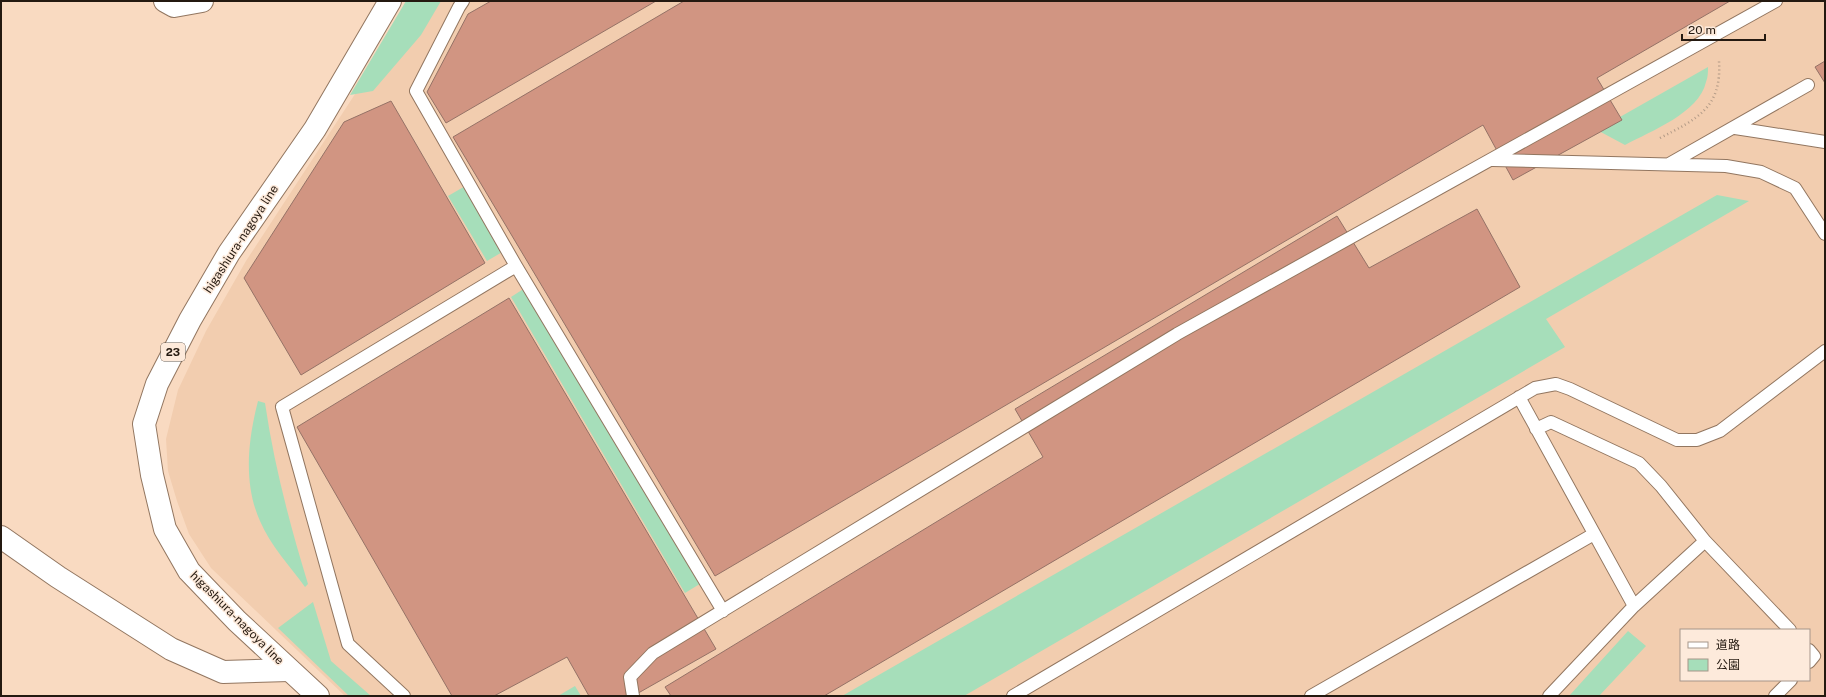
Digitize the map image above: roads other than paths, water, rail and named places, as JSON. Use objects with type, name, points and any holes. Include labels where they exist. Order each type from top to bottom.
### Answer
[{"type":"main road","points":[[165,1],[174,6],[202,1]]},
{"type":"main road","name":"higashiura-nagoya line","points":[[318,696],[238,621],[189,570],[165,529],[152,475],[144,424],[157,384],[190,320],[229,253],[316,128],[390,1]]},
{"type":"main road","points":[[1,537],[58,577],[171,649],[223,672],[289,670]]},
{"type":"lane","points":[[463,1],[458,7],[416,90],[516,266],[723,611]]},
{"type":"lane","points":[[633,696],[630,677],[653,653],[1177,334],[1776,1]]},
{"type":"lane","points":[[1668,165],[1808,85]]},
{"type":"lane","points":[[1735,128],[1825,142]]},
{"type":"lane","points":[[1492,160],[1726,166],[1761,172],[1795,188],[1825,234]]},
{"type":"lane","points":[[404,696],[348,644],[282,406],[516,266]]},
{"type":"lane","points":[[1013,696],[1032,691],[1535,388],[1556,384],[1570,389],[1677,440],[1697,440],[1720,431],[1825,351]]},
{"type":"lane","points":[[1519,397],[1634,606]]},
{"type":"lane","points":[[1536,429],[1551,422],[1639,463],[1661,486],[1705,540],[1789,629]]},
{"type":"lane","points":[[1311,696],[1594,534]]},
{"type":"lane","points":[[1549,696],[1634,606],[1705,540]]},
{"type":"lane","points":[[1810,651],[1814,656],[1810,661]]},
{"type":"lane","points":[[1775,696],[1790,681]]}]
